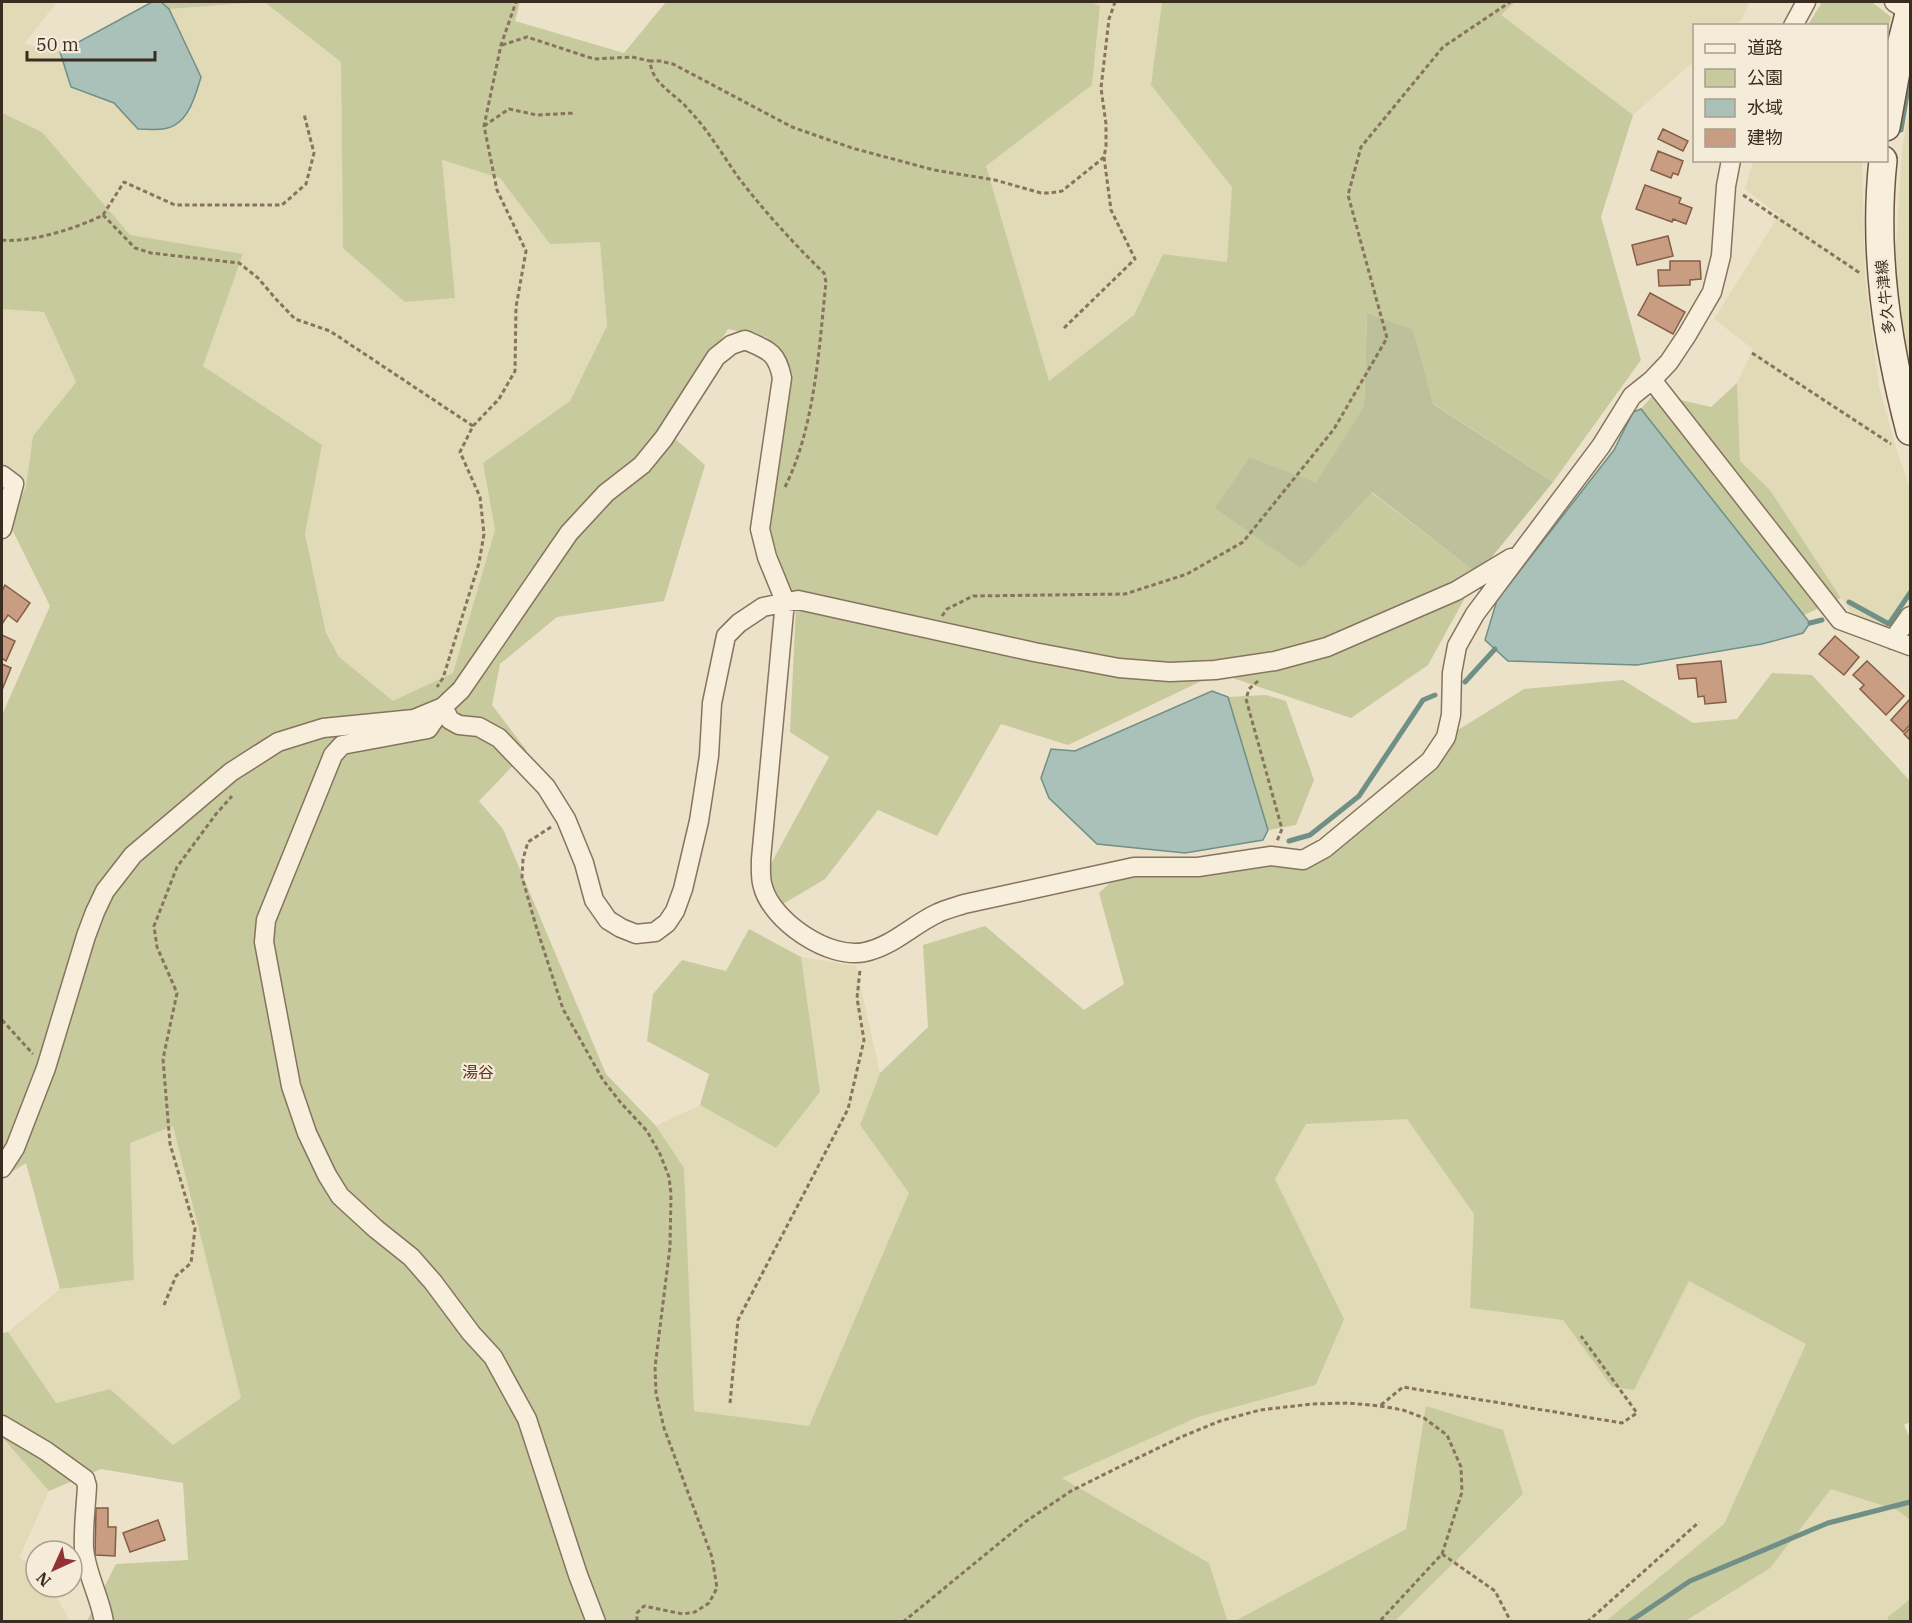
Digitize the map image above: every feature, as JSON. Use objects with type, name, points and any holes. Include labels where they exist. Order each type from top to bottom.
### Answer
[{"type":"main road","points":[[1888,121],[1898,60],[1910,11]]},
{"type":"main road","name":"多久牛津線","points":[[1882,162],[1880,230],[1882,282],[1901,437]]},
{"type":"street","points":[[1794,24],[1806,2]]},
{"type":"street","points":[[1894,2],[1910,11]]},
{"type":"street","points":[[596,1622],[578,1575],[527,1419],[504,1374],[434,1282],[411,1257],[340,1196],[327,1175],[308,1133],[291,1086],[264,942],[267,920],[333,755],[342,745],[428,729],[443,707],[461,690],[569,533],[606,494],[642,465],[664,438],[716,357],[731,345],[745,340],[767,349],[779,363],[782,378],[760,529],[767,557],[784,601],[761,859],[763,887],[777,913],[796,932],[834,951],[862,953],[888,944],[937,914],[964,904],[1134,867],[1198,867],[1271,856],[1303,860],[1325,848],[1430,761],[1446,737],[1451,715],[1452,673],[1457,646],[1475,614],[1601,446],[1632,396],[1669,362],[1712,292],[1721,256],[1725,186],[1731,162]]},
{"type":"street","points":[[1652,380],[1840,620],[1911,646]]},
{"type":"street","points":[[2,475],[14,484],[2,529]]},
{"type":"street","points":[[443,707],[450,720],[459,725],[479,727],[499,738],[546,787],[566,819],[584,863],[594,900],[608,920],[636,934],[655,932],[667,923],[675,911],[683,889],[699,821],[709,756],[712,703],[726,636],[739,623],[763,607],[798,600],[1034,652],[1119,668],[1170,672],[1215,670],[1275,661],[1327,647],[1456,591],[1523,550]]},
{"type":"street","points":[[1893,640],[1911,616]]},
{"type":"street","points":[[2,1168],[15,1148],[46,1068],[94,912],[118,873],[149,839],[231,772],[278,742],[323,728],[414,719],[443,707]]},
{"type":"street","points":[[2,1425],[46,1451],[85,1479],[87,1486],[84,1549],[91,1583],[101,1604],[104,1622]]},
{"type":"path","points":[[436,689],[442,678],[479,563],[484,534],[480,497],[460,452],[473,426],[499,399],[515,371],[516,307],[526,251],[497,190],[484,126],[501,45],[516,2]]},
{"type":"path","points":[[1064,328],[1135,259],[1111,210],[1104,156],[1106,124],[1101,88],[1110,19],[1115,2]]},
{"type":"path","points":[[933,630],[947,609],[973,596],[1125,594],[1187,574],[1243,542],[1334,429],[1388,338],[1348,195],[1361,147],[1443,47],[1510,2]]},
{"type":"path","points":[[501,45],[527,37],[594,59],[632,57],[673,64],[792,127],[852,148],[934,170],[995,180],[1041,193],[1062,190],[1097,164],[1104,156]]},
{"type":"path","points":[[650,61],[651,73],[656,80],[687,107],[702,124],[738,176],[785,234],[824,273],[826,282],[813,394],[796,465],[782,493],[763,509]]},
{"type":"path","points":[[484,126],[508,109],[537,115],[575,113]]},
{"type":"path","points":[[2,240],[34,238],[103,215],[124,182],[175,205],[282,206],[306,184],[314,153],[304,114]]},
{"type":"path","points":[[1725,186],[1753,201],[1860,273],[1882,282]]},
{"type":"path","points":[[103,215],[135,248],[151,253],[239,263],[258,278],[295,319],[330,331],[473,426]]},
{"type":"path","points":[[1752,353],[1901,437]]},
{"type":"path","points":[[1260,680],[1249,689],[1246,699],[1282,829],[1271,856]]},
{"type":"path","points":[[164,1305],[176,1276],[191,1263],[195,1229],[170,1144],[164,1059],[177,993],[157,947],[154,926],[177,867],[216,813],[239,788]]},
{"type":"path","points":[[566,819],[542,831],[528,842],[523,859],[522,877],[563,1009],[603,1080],[647,1131],[660,1154],[669,1177],[670,1247],[655,1367],[656,1394],[664,1428],[712,1557],[717,1588],[709,1603],[695,1612],[683,1614],[644,1606],[637,1613],[637,1622]]},
{"type":"path","points":[[730,1403],[738,1320],[848,1108],[864,1040],[857,998],[862,953]]},
{"type":"path","points":[[2,1020],[46,1068]]},
{"type":"path","points":[[1380,1406],[1403,1387],[1623,1423],[1637,1413],[1581,1336]]},
{"type":"path","points":[[903,1622],[1024,1522],[1071,1491],[1181,1437],[1220,1421],[1260,1410],[1312,1404],[1348,1403],[1403,1410],[1424,1418],[1447,1435],[1461,1467],[1462,1492],[1443,1554],[1379,1622]]},
{"type":"path","points":[[1587,1622],[1699,1522]]},
{"type":"path","points":[[1443,1554],[1495,1592],[1510,1622]]},
{"type":"shaded area","points":[[2,2],[57,2],[24,44],[60,52],[71,87],[114,103],[138,129],[165,129],[193,104],[201,77],[169,9],[263,2],[341,62],[343,247],[455,298],[441,160],[500,178],[550,243],[600,242],[607,326],[570,401],[483,463],[495,530],[453,673],[393,702],[339,657],[326,633],[305,534],[322,445],[203,366],[243,254],[130,236],[42,132],[2,113]]},
{"type":"shaded area","points":[[1091,2],[1162,2],[1151,85],[1233,187],[1227,262],[1163,254],[1134,315],[1049,381],[986,166],[1092,85],[1100,7]]},
{"type":"shaded area","points":[[1515,2],[1749,2],[1742,19],[1736,24],[1693,24],[1693,62],[1633,115],[1500,15]]},
{"type":"shaded area","points":[[1910,105],[1910,377],[1896,317],[1895,265],[1902,149]]},
{"type":"shaded area","points":[[1753,162],[1862,162],[1865,278],[1879,387],[1910,488],[1910,598],[1887,630],[1850,611],[1770,490],[1740,461],[1737,383],[1753,349],[1714,319],[1779,215],[1745,189]]},
{"type":"shaded area","points":[[2,309],[44,312],[76,382],[33,436],[26,486],[2,545]]},
{"type":"shaded area","points":[[801,957],[856,966],[880,1073],[860,1125],[909,1193],[809,1426],[693,1411],[684,1168],[656,1126],[700,1105],[776,1148],[820,1092]]},
{"type":"shaded area","points":[[1407,1119],[1474,1214],[1470,1308],[1563,1320],[1612,1387],[1634,1390],[1689,1281],[1806,1344],[1724,1524],[1606,1621],[1395,1621],[1523,1494],[1427,1406],[1406,1529],[1235,1621],[1228,1621],[1209,1563],[1062,1478],[1198,1417],[1317,1385],[1343,1319],[1274,1179],[1306,1124]]},
{"type":"shaded area","points":[[173,1125],[241,1398],[173,1445],[110,1389],[56,1403],[8,1332],[60,1289],[134,1280],[130,1143]]},
{"type":"shaded area","points":[[2,1437],[49,1491],[28,1539],[24,1539],[24,1547],[19,1558],[24,1560],[24,1599],[58,1599],[70,1621],[2,1621]]},
{"type":"shaded area","points":[[1831,1488],[1897,1510],[1910,1520],[1910,1599],[1887,1618],[1889,1621],[1686,1622],[1770,1568]]},
{"type":"green space","points":[[161,2],[264,2],[169,9]]},
{"type":"green space","points":[[264,2],[520,2],[515,21],[624,53],[666,2],[1091,2],[1100,6],[1092,85],[986,166],[1049,381],[1134,315],[1163,254],[1227,262],[1232,187],[1151,85],[1162,2],[1515,2],[1501,15],[1633,115],[1601,217],[1641,360],[1553,482],[1432,403],[1413,329],[1367,313],[1364,406],[1316,484],[1250,457],[1301,567],[1371,492],[1478,574],[1428,665],[1351,718],[1218,673],[1068,745],[1001,724],[937,836],[878,810],[825,879],[783,904],[766,873],[829,757],[790,732],[796,607],[770,533],[791,368],[767,337],[728,329],[664,429],[705,465],[664,601],[557,617],[500,664],[492,705],[527,751],[479,801],[503,829],[606,1074],[656,1126],[684,1168],[694,1411],[809,1426],[909,1193],[860,1125],[880,1073],[928,1027],[923,945],[985,926],[1084,1010],[1124,984],[1099,893],[1133,861],[1293,863],[1437,743],[1524,689],[1623,680],[1693,723],[1737,719],[1772,673],[1812,675],[1910,781],[1910,1422],[1904,1425],[1910,1438],[1910,1520],[1897,1510],[1831,1489],[1770,1568],[1686,1621],[1606,1621],[1724,1524],[1806,1344],[1689,1281],[1634,1390],[1612,1387],[1563,1320],[1470,1308],[1474,1214],[1407,1119],[1306,1124],[1275,1179],[1344,1319],[1316,1385],[1198,1417],[1062,1478],[1209,1563],[1228,1622],[87,1621],[116,1564],[188,1560],[183,1483],[101,1469],[49,1491],[2,1437],[2,1333],[8,1332],[56,1403],[110,1389],[173,1445],[241,1398],[173,1126],[130,1143],[134,1280],[60,1289],[26,1163],[2,1178],[2,715],[50,606],[10,525],[26,486],[33,436],[76,382],[44,312],[2,309],[2,113],[42,132],[130,235],[243,254],[203,366],[322,445],[305,534],[326,633],[339,657],[393,701],[453,673],[495,530],[483,463],[570,401],[607,326],[600,242],[550,244],[500,178],[442,160],[455,298],[405,302],[343,248],[341,62]]},
{"type":"green space","points":[[1822,2],[1872,2],[1891,17],[1888,30],[1888,24],[1809,24]]},
{"type":"green space","points":[[1367,313],[1413,329],[1433,404],[1553,482],[1478,574],[1372,492],[1301,568],[1215,508],[1250,457],[1316,483],[1364,406]]},
{"type":"green space","points":[[1737,383],[1740,461],[1770,490],[1841,598],[1804,615],[1641,409],[1654,394],[1711,407]]},
{"type":"green space","points":[[1266,695],[1286,701],[1314,780],[1296,825],[1268,830],[1228,697]]},
{"type":"green space","points":[[749,929],[801,957],[820,1092],[776,1148],[700,1105],[709,1074],[647,1041],[653,994],[682,960],[726,971]]},
{"type":"green space","points":[[1426,1406],[1503,1430],[1523,1494],[1395,1621],[1235,1621],[1406,1529]]},
{"type":"green space","points":[[1910,1599],[1910,1621],[1889,1621],[1887,1618]]},
{"type":"water","points":[[152,2],[161,2],[169,9],[201,77],[189,109],[179,122],[163,129],[138,129],[114,103],[71,87],[60,52]]},
{"type":"water","points":[[1641,409],[1810,623],[1803,633],[1762,644],[1637,665],[1508,661],[1485,640],[1497,600],[1614,450],[1633,412]]},
{"type":"water","points":[[1212,691],[1228,697],[1268,830],[1263,840],[1185,853],[1097,844],[1049,798],[1041,778],[1051,749],[1075,751]]},
{"type":"building","points":[[1663,129],[1688,141],[1683,151],[1658,139]]},
{"type":"building","points":[[1658,151],[1683,161],[1678,175],[1673,173],[1671,178],[1651,170]]},
{"type":"building","points":[[1645,185],[1681,198],[1679,203],[1692,208],[1686,224],[1673,219],[1672,222],[1636,209]]},
{"type":"building","points":[[1668,236],[1673,256],[1637,265],[1632,245]]},
{"type":"building","points":[[1670,261],[1700,261],[1701,279],[1690,280],[1690,285],[1659,286],[1658,270],[1670,270]]},
{"type":"building","points":[[1650,293],[1685,312],[1673,334],[1638,315]]},
{"type":"building","points":[[5,585],[30,603],[17,622],[8,615],[2,624],[2,591]]},
{"type":"building","points":[[2,635],[15,641],[6,661],[2,658]]},
{"type":"building","points":[[1835,636],[1859,657],[1844,675],[1819,654]]},
{"type":"building","points":[[1721,661],[1726,702],[1705,704],[1704,696],[1698,697],[1696,678],[1679,679],[1677,665]]},
{"type":"building","points":[[1867,661],[1904,696],[1886,715],[1860,689],[1864,685],[1853,675]]},
{"type":"building","points":[[2,664],[11,668],[2,690]]},
{"type":"building","points":[[1910,699],[1910,725],[1903,732],[1891,720]]},
{"type":"building","points":[[1910,728],[1910,740],[1904,734]]},
{"type":"building","points":[[96,1508],[108,1508],[108,1527],[116,1527],[115,1556],[95,1555]]},
{"type":"building","points":[[158,1520],[165,1540],[130,1552],[123,1533]]},
{"type":"waterway","points":[[1901,130],[1910,76]]},
{"type":"waterway","points":[[1849,602],[1889,624],[1910,593]]},
{"type":"waterway","points":[[1810,623],[1822,620]]},
{"type":"waterway","points":[[1465,682],[1495,649]]},
{"type":"waterway","points":[[1289,841],[1310,835],[1359,796],[1423,700],[1435,695]]},
{"type":"waterway","points":[[1629,1622],[1690,1581],[1828,1523],[1910,1502]]},
{"type":"district","name":"湯谷","points":[[478,1072]]}]
